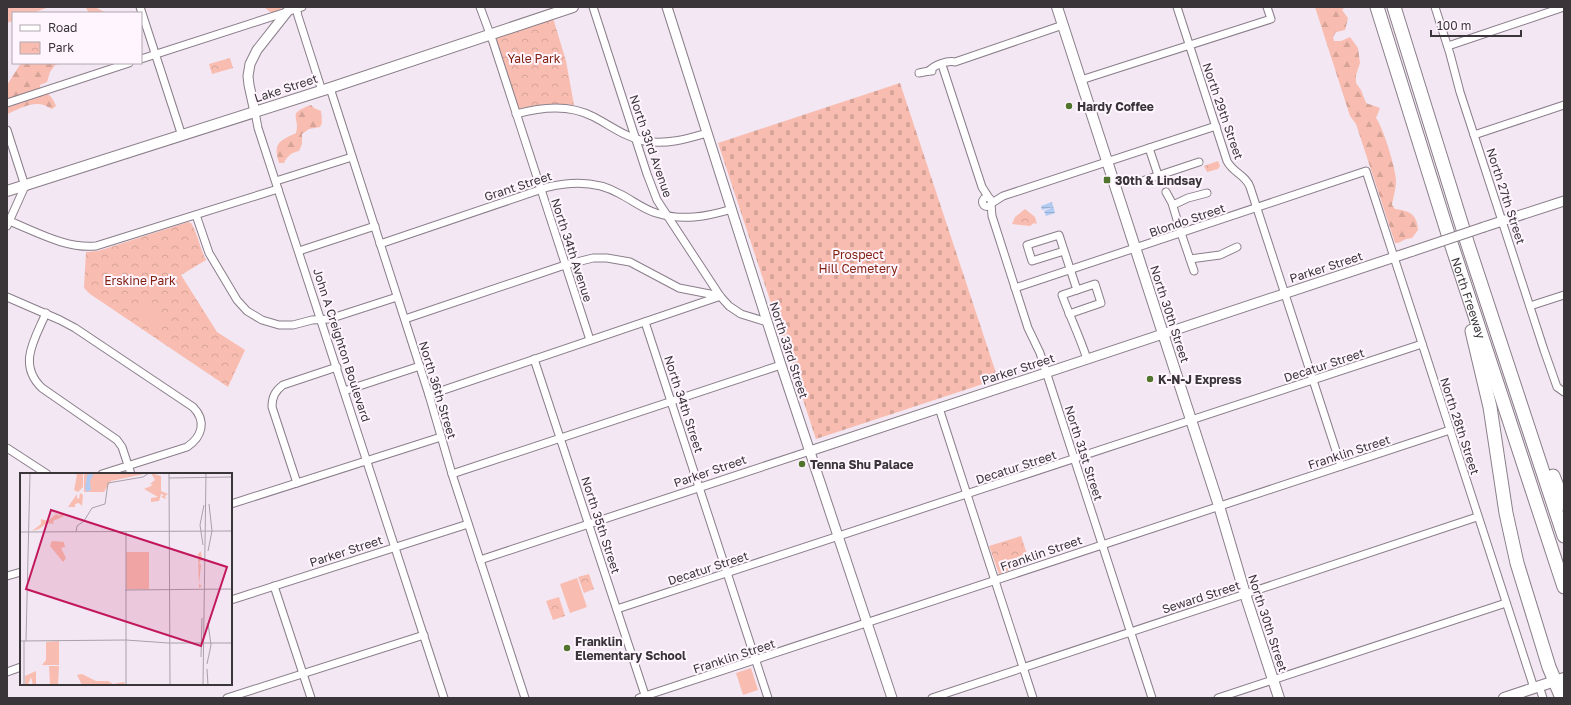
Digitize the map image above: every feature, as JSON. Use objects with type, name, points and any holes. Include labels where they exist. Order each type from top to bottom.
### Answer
[{"type":"highway","points":[[1372,7],[1404,93]]},
{"type":"highway","name":"North Freeway","points":[[1377,7],[1448,234],[1564,587]]},
{"type":"highway","name":"North Freeway","points":[[1394,7],[1489,308],[1564,536]]},
{"type":"highway","points":[[1399,7],[1419,89]]},
{"type":"highway","points":[[1448,234],[1489,400],[1506,513],[1516,558],[1540,640],[1559,680],[1562,698]]},
{"type":"highway","points":[[1489,308],[1564,504]]},
{"type":"main road","name":"Lake Street","points":[[7,191],[182,136],[573,7]]},
{"type":"main road","name":"North 30th Street","points":[[1057,7],[1164,334],[1279,698]]},
{"type":"main road","points":[[1504,698],[1559,680]]},
{"type":"street","name":"North 34th Avenue","points":[[480,7],[590,340]]},
{"type":"street","name":"North 33rd Avenue","points":[[593,7],[635,138],[657,200],[666,216],[720,296],[729,306],[741,314],[767,322]]},
{"type":"street","name":"North 33rd Street","points":[[667,7],[781,365],[892,698]]},
{"type":"street","name":"North 29th Street","points":[[1177,7],[1228,164],[1232,170],[1247,181],[1257,208],[1341,466]]},
{"type":"street","points":[[1081,80],[1271,19],[1267,7]]},
{"type":"street","name":"North 27th Street","points":[[1435,7],[1448,46],[1460,92],[1555,384],[1562,391]]},
{"type":"street","points":[[1448,46],[1564,7]]},
{"type":"street","points":[[142,59],[294,9]]},
{"type":"street","name":"North 36th Street","points":[[294,9],[352,157],[420,366],[452,474],[525,698]]},
{"type":"street","name":"John A Creighton Boulevard","points":[[294,9],[258,50],[250,64],[248,76],[258,128],[444,698]]},
{"type":"street","points":[[142,13],[182,136]]},
{"type":"street","points":[[929,70],[934,71],[955,62],[1063,26]]},
{"type":"street","points":[[919,73],[944,63],[951,61],[955,62]]},
{"type":"street","points":[[7,103],[126,64]]},
{"type":"street","name":"North 31st Street","points":[[943,68],[988,201],[1028,328],[1039,351],[1075,458],[1152,698]]},
{"type":"street","points":[[1474,135],[1564,105]]},
{"type":"street","points":[[516,114],[533,109],[548,107],[571,109],[594,117],[622,134],[648,141],[664,142],[688,139],[707,133]]},
{"type":"street","points":[[988,201],[1216,126]]},
{"type":"street","points":[[7,130],[25,186],[8,224],[66,243],[88,247],[106,244],[278,189]]},
{"type":"street","points":[[1149,148],[1158,174]]},
{"type":"street","points":[[276,181],[352,157]]},
{"type":"street","points":[[1144,180],[1158,174],[1199,162]]},
{"type":"street","name":"Blondo Street","points":[[1015,288],[1366,171]]},
{"type":"street","name":"North 28th Street","points":[[1366,171],[1477,517],[1506,603],[1537,687],[1543,698]]},
{"type":"street","name":"Grant Street","points":[[380,244],[541,189],[569,183],[596,184],[614,190],[649,210],[666,216],[697,217],[732,209]]},
{"type":"street","points":[[1166,192],[1173,205],[1194,271]]},
{"type":"street","points":[[1173,205],[1188,198],[1207,193]]},
{"type":"street","name":"Parker Street","points":[[480,560],[1564,201]]},
{"type":"street","points":[[196,215],[209,254],[237,300],[248,311],[262,320],[279,325],[293,325],[321,319],[329,319],[398,297]]},
{"type":"street","points":[[299,251],[374,226]]},
{"type":"street","points":[[1064,250],[1032,261],[1027,245],[1059,235],[1064,250],[1070,270],[1077,290]]},
{"type":"street","points":[[1190,259],[1220,255],[1237,248]]},
{"type":"street","points":[[405,319],[580,260],[593,258],[619,260],[639,266],[679,288],[720,296]]},
{"type":"street","points":[[1069,314],[1101,303],[1095,284],[1062,295],[1069,314],[1079,334],[1087,359]]},
{"type":"street","points":[[1530,306],[1564,295]]},
{"type":"street","points":[[429,395],[720,296]]},
{"type":"street","points":[[7,297],[46,313],[75,328],[193,407],[200,417],[202,426],[201,431],[196,440],[187,447],[105,473]]},
{"type":"street","points":[[46,313],[30,353],[29,365],[33,377],[42,388],[113,436],[122,447],[130,473]]},
{"type":"street","name":"North 34th Street","points":[[645,322],[768,698]]},
{"type":"street","name":"Decatur Street","points":[[617,609],[1422,344]]},
{"type":"street","name":"North 35th Street","points":[[534,359],[617,609],[644,697]]},
{"type":"street","points":[[452,474],[781,365]]},
{"type":"street","points":[[344,391],[420,366]]},
{"type":"street","points":[[297,483],[272,407],[273,398],[278,389],[283,385],[336,367]]},
{"type":"street","points":[[939,408],[1033,698]]},
{"type":"street","name":"Franklin Street","points":[[644,697],[1450,430]]},
{"type":"street","points":[[232,504],[441,437]]},
{"type":"street","points":[[7,448],[44,473]]},
{"type":"street","name":"Seward Street","points":[[932,698],[1477,517]]},
{"type":"street","name":"Parker Street","points":[[232,600],[468,524]]},
{"type":"street","points":[[7,576],[20,572]]},
{"type":"street","points":[[274,586],[311,698]]},
{"type":"street","points":[[1218,698],[1506,603]]},
{"type":"street","points":[[227,698],[424,635]]},
{"type":"street","points":[[7,672],[20,667]]},
{"type":"green space","points":[[7,7],[49,7],[36,12],[12,12],[12,21],[7,23]]},
{"type":"green space","points":[[82,7],[95,7],[104,12],[88,12],[86,8]]},
{"type":"green space","points":[[264,7],[283,7],[277,12],[270,12]]},
{"type":"green space","points":[[1315,7],[1345,7],[1342,10],[1348,18],[1345,30],[1336,32],[1333,37],[1334,41],[1341,41],[1350,37],[1358,48],[1360,63],[1356,75],[1356,83],[1361,90],[1366,103],[1380,108],[1376,118],[1392,158],[1396,181],[1392,205],[1395,209],[1409,212],[1416,220],[1418,230],[1412,238],[1395,243],[1356,124],[1350,116]]},
{"type":"green space","name":"Yale Park","points":[[553,18],[566,61],[574,105],[546,104],[518,109],[495,37]]},
{"type":"green space","points":[[230,58],[233,68],[212,74],[209,64]]},
{"type":"green space","points":[[20,64],[60,64],[55,65],[50,72],[47,82],[40,85],[41,91],[48,94],[55,103],[56,106],[52,109],[44,105],[35,104],[25,106],[7,114],[7,85]]},
{"type":"green space","name":"Prospect Hill Cemetery","points":[[900,83],[998,379],[816,439],[718,143]]},
{"type":"green space","points":[[311,105],[321,111],[322,123],[320,127],[309,129],[302,134],[302,144],[299,151],[286,158],[284,163],[279,163],[277,147],[285,138],[296,133],[296,114],[298,111]]},
{"type":"green space","points":[[1218,161],[1220,166],[1218,169],[1207,172],[1204,166]]},
{"type":"green space","points":[[1025,209],[1035,217],[1037,224],[1034,223],[1030,226],[1012,224],[1015,217]]},
{"type":"green space","name":"Erskine Park","points":[[188,222],[191,223],[193,227],[206,260],[181,275],[217,332],[245,350],[228,387],[90,294],[84,288],[86,252],[98,251]]},
{"type":"green space","points":[[143,307],[163,314],[158,329],[138,322]]},
{"type":"green space","points":[[1021,536],[1030,563],[999,574],[989,546]]},
{"type":"green space","points":[[589,574],[594,589],[584,593],[578,577]]},
{"type":"green space","points":[[577,578],[587,607],[570,613],[560,584]]},
{"type":"green space","points":[[559,597],[565,616],[553,620],[546,601]]},
{"type":"green space","points":[[751,668],[758,690],[743,695],[736,673]]},
{"type":"water","points":[[1052,202],[1055,213],[1046,216],[1044,211],[1053,207],[1042,210],[1041,206]]},
{"type":"place","name":"Hardy Coffee","points":[[1069,106]]},
{"type":"place","name":"30th & Lindsay","points":[[1107,180]]},
{"type":"place","name":"K-N-J Express","points":[[1150,379]]},
{"type":"place","name":"Tenna Shu Palace","points":[[802,464]]},
{"type":"place","name":"Franklin Elementary School","points":[[567,648]]}]
